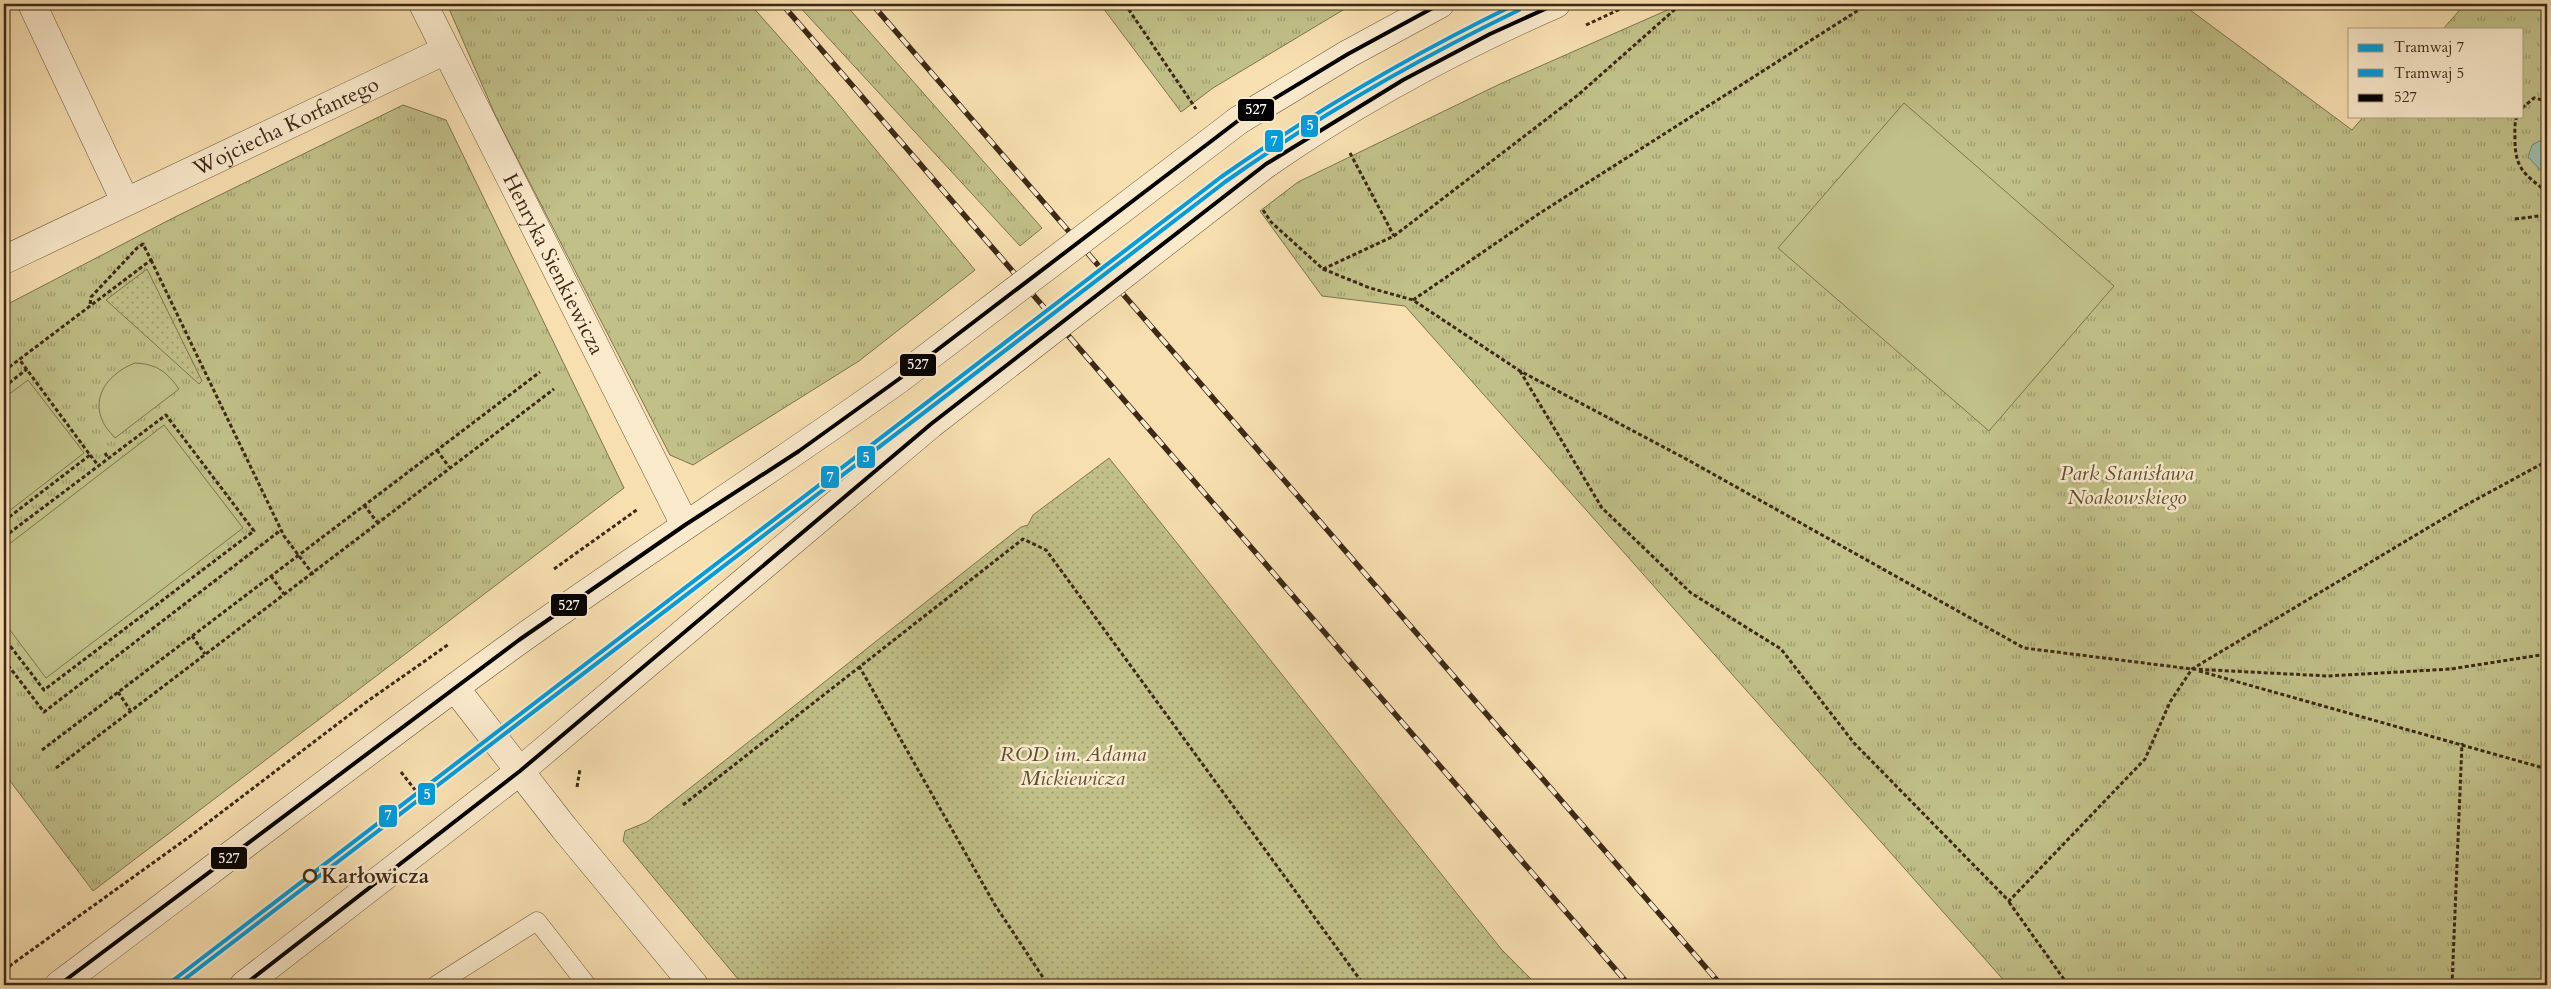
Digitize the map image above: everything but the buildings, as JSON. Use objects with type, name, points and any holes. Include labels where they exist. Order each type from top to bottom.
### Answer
[{"type":"street","points":[[32,4],[125,201]]},
{"type":"street","name":"Henryka Sienkiewicza","points":[[423,4],[685,525]]},
{"type":"street","points":[[59,985],[455,688],[685,525],[799,451],[899,379],[1239,120],[1355,50],[1440,4]]},
{"type":"street","points":[[244,985],[520,771],[931,424],[1266,164],[1403,80],[1481,39],[1556,4]]},
{"type":"street","name":"Wojciecha Korfantego","points":[[4,260],[446,50]]},
{"type":"street","points":[[455,688],[694,985]]},
{"type":"lane","points":[[436,985],[537,921],[587,985]]},
{"type":"path","points":[[1124,4],[1199,114]]},
{"type":"path","points":[[1323,269],[1394,236],[1578,95],[1681,4]]},
{"type":"path","points":[[1413,300],[1537,215],[1868,4]]},
{"type":"path","points":[[2524,106],[2534,98],[2547,102]]},
{"type":"path","points":[[2516,118],[2514,122],[2515,158],[2524,172],[2547,192]]},
{"type":"path","points":[[1349,152],[1394,236]]},
{"type":"path","points":[[1260,205],[1271,222],[1323,269],[1370,288],[1413,300],[1520,371],[1688,460],[2024,648],[2192,669],[2328,676],[2451,669],[2547,654]]},
{"type":"path","points":[[2515,219],[2547,215]]},
{"type":"path","points":[[90,305],[91,297],[143,244],[281,530],[314,575]]},
{"type":"path","points":[[4,371],[151,260]]},
{"type":"path","points":[[19,360],[98,466]]},
{"type":"path","points":[[4,387],[27,369]]},
{"type":"path","points":[[1520,371],[1602,508],[1691,593],[1781,649],[1854,743],[2009,901],[2068,985]]},
{"type":"path","points":[[42,750],[540,372]]},
{"type":"path","points":[[56,768],[284,594],[314,575],[377,522],[554,389]]},
{"type":"path","points":[[4,537],[166,415],[254,531],[44,690],[4,638]]},
{"type":"path","points":[[437,450],[449,467]]},
{"type":"path","points":[[105,453],[108,458]]},
{"type":"path","points":[[4,521],[90,455]]},
{"type":"path","points":[[2009,901],[2145,759],[2170,702],[2192,669],[2466,505],[2547,461]]},
{"type":"path","points":[[364,506],[377,522]]},
{"type":"path","points":[[4,660],[44,712],[281,530]]},
{"type":"path","points":[[683,805],[1023,539],[1046,550],[1364,985]]},
{"type":"path","points":[[271,576],[284,594]]},
{"type":"path","points":[[192,636],[205,654]]},
{"type":"path","points":[[859,666],[994,905],[1048,985]]},
{"type":"path","points":[[2192,669],[2462,743],[2547,769]]},
{"type":"path","points":[[118,692],[130,710]]},
{"type":"path","points":[[4,970],[189,837],[366,703]]},
{"type":"path","points":[[2452,985],[2462,743]]},
{"type":"path","points":[[576,792],[580,768],[584,763]]},
{"type":"path","points":[[399,769],[429,808]]},
{"type":"green space","points":[[447,4],[750,4],[833,98],[975,270],[859,361],[693,465],[670,455],[497,119]]},
{"type":"green space","points":[[797,4],[845,4],[1042,228],[1020,246]]},
{"type":"green space","points":[[1100,4],[1353,4],[1213,88],[1181,112]]},
{"type":"green space","name":"Park Stanisława Noakowskiego","points":[[1681,4],[2182,4],[2352,130],[2362,118],[2524,118],[2524,28],[2444,28],[2465,4],[2547,4],[2547,985],[2008,985],[1405,306],[1322,296],[1260,211],[1298,182],[1502,83]]},
{"type":"green space","points":[[1904,103],[2114,286],[1989,431],[1778,248]]},
{"type":"green space","points":[[403,105],[446,120],[624,488],[93,891],[4,773],[4,306],[173,218]]},
{"type":"green space","points":[[147,269],[202,381],[199,384],[106,300]]},
{"type":"green space","points":[[135,363],[149,365],[161,370],[179,389],[115,438],[104,424],[100,412],[101,394],[105,386],[118,372]]},
{"type":"green space","points":[[28,380],[84,453],[4,515],[4,398]]},
{"type":"green space","points":[[164,425],[243,528],[46,678],[4,622],[4,548]]},
{"type":"green space","name":"ROD im. Adama Mickiewicza","points":[[1109,458],[1502,950],[1537,985],[743,985],[623,841],[625,831],[647,822],[1021,527],[1028,525],[1033,515]]},
{"type":"shaded area","points":[[2539,141],[2547,142],[2547,177],[2528,157],[2532,145]]},
{"type":"railway","points":[[782,4],[1629,985]]},
{"type":"railway","points":[[872,4],[1721,985]]},
{"type":"tram line","name":"7","points":[[167,985],[1221,177],[1328,106],[1402,63],[1516,4]]},
{"type":"tram line","name":"5","points":[[177,985],[1225,182],[1296,134],[1368,90],[1519,10]]},
{"type":"transit line","name":"527","points":[[59,985],[519,640],[685,525],[799,451],[899,379],[1239,120],[1348,54],[1440,4]]},
{"type":"transit line","name":"527","points":[[244,985],[520,771],[931,424],[1266,164],[1403,80],[1490,34],[1556,4]]},
{"type":"place","name":"Karłowicza","points":[[310,876]]}]
